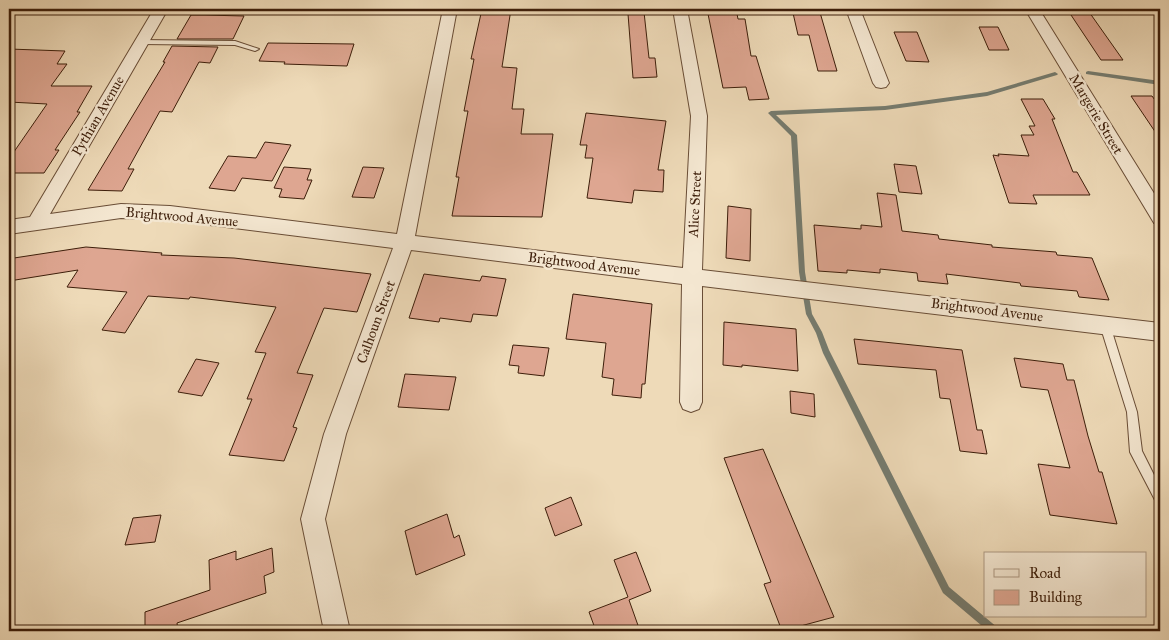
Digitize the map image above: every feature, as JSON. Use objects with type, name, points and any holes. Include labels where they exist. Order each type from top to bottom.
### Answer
[{"type":"street","name":"Pythian Avenue","points":[[36,223],[161,9]]},
{"type":"street","name":"Calhoun Street","points":[[337,631],[313,519],[335,434],[405,241],[450,9]]},
{"type":"street","name":"Alice Street","points":[[680,9],[699,116],[692,278],[691,402]]},
{"type":"street","points":[[853,9],[881,83]]},
{"type":"street","name":"Margerie Street","points":[[1032,9],[1160,218]]},
{"type":"street","name":"Brightwood Avenue","points":[[9,227],[120,211],[170,213],[692,278],[804,289],[1160,332]]},
{"type":"lane","points":[[141,42],[235,43],[255,49]]},
{"type":"lane","points":[[1105,325],[1132,412],[1136,452],[1160,498]]},
{"type":"building","points":[[482,9],[511,9],[502,67],[517,68],[512,109],[524,109],[521,134],[553,134],[542,217],[452,216],[459,177],[456,177],[468,111],[464,111],[474,59],[471,59]]},
{"type":"building","points":[[707,9],[736,9],[738,19],[745,19],[751,56],[756,56],[769,99],[749,100],[746,87],[723,88]]},
{"type":"building","points":[[803,9],[819,9],[837,71],[818,71],[809,35],[798,35],[793,13],[804,13]]},
{"type":"building","points":[[1067,9],[1087,9],[1123,60],[1101,60]]},
{"type":"building","points":[[644,12],[649,58],[655,58],[657,77],[633,78],[628,14]]},
{"type":"building","points":[[191,15],[244,16],[233,39],[177,39]]},
{"type":"building","points":[[979,27],[998,27],[1009,50],[989,50]]},
{"type":"building","points":[[894,32],[917,32],[929,62],[906,61]]},
{"type":"building","points":[[268,43],[354,44],[347,66],[284,64],[285,62],[259,61]]},
{"type":"building","points":[[172,46],[218,47],[210,63],[199,62],[172,112],[160,111],[128,169],[134,169],[122,191],[88,190],[165,62],[163,62]]},
{"type":"building","points":[[9,49],[65,51],[57,64],[67,64],[51,86],[92,86],[77,112],[80,112],[55,150],[59,150],[44,173],[9,173],[9,159],[47,104],[9,102]]},
{"type":"building","points":[[1131,96],[1152,96],[1160,107],[1160,139]]},
{"type":"building","points":[[1021,99],[1043,99],[1055,119],[1052,119],[1073,172],[1077,172],[1090,195],[1033,195],[1037,204],[1009,203],[993,155],[1029,156],[1021,135],[1034,135],[1029,126],[1035,126]]},
{"type":"building","points":[[586,113],[666,121],[658,170],[664,170],[663,192],[634,190],[632,203],[587,198],[593,158],[585,158],[587,145],[580,145]]},
{"type":"building","points":[[265,142],[291,145],[272,181],[242,178],[235,191],[209,188],[228,156],[256,158]]},
{"type":"building","points":[[894,164],[916,166],[922,194],[899,192]]},
{"type":"building","points":[[284,167],[311,169],[307,180],[312,180],[304,199],[279,197],[282,189],[274,188]]},
{"type":"building","points":[[363,167],[384,168],[374,198],[352,197]]},
{"type":"building","points":[[877,193],[896,195],[902,231],[938,235],[939,239],[992,245],[992,247],[1056,252],[1057,255],[1092,258],[1109,300],[1079,297],[1077,291],[1021,286],[1020,283],[946,274],[948,284],[918,281],[917,273],[880,269],[880,273],[847,270],[847,273],[818,271],[814,225],[861,229],[861,225],[882,227]]},
{"type":"building","points":[[728,206],[751,209],[750,261],[726,258]]},
{"type":"building","points":[[86,247],[162,253],[161,255],[234,258],[371,274],[357,312],[324,308],[297,373],[313,375],[293,427],[297,428],[284,461],[229,455],[252,399],[247,399],[266,353],[255,352],[276,307],[190,297],[189,299],[148,296],[125,333],[102,330],[127,292],[67,287],[78,270],[9,281],[14,258]]},
{"type":"building","points":[[424,274],[480,281],[482,276],[506,279],[497,316],[473,314],[471,322],[440,318],[439,322],[409,318]]},
{"type":"building","points":[[573,294],[652,304],[645,384],[642,384],[641,398],[612,395],[614,379],[602,377],[606,343],[566,339]]},
{"type":"building","points":[[724,322],[796,329],[798,371],[742,365],[742,367],[723,365]]},
{"type":"building","points":[[854,339],[962,350],[977,430],[982,430],[987,454],[960,451],[950,399],[940,398],[936,370],[858,364]]},
{"type":"building","points":[[513,345],[549,348],[544,376],[518,373],[519,366],[509,365]]},
{"type":"building","points":[[1014,358],[1063,364],[1067,380],[1074,380],[1088,436],[1099,472],[1102,472],[1117,524],[1050,515],[1038,464],[1070,468],[1048,390],[1021,387]]},
{"type":"building","points":[[196,359],[219,363],[202,396],[178,392]]},
{"type":"building","points":[[405,374],[456,377],[449,410],[398,407]]},
{"type":"building","points":[[790,391],[814,394],[815,417],[791,413]]},
{"type":"building","points":[[763,449],[834,617],[782,631],[764,584],[771,582],[724,458]]},
{"type":"building","points":[[571,497],[582,525],[555,536],[545,508]]},
{"type":"building","points":[[447,514],[454,538],[459,535],[465,555],[416,575],[405,531]]},
{"type":"building","points":[[161,515],[155,542],[125,545],[133,518]]},
{"type":"building","points":[[272,548],[274,572],[264,576],[266,593],[177,623],[178,631],[145,631],[145,612],[210,590],[209,560],[236,551],[236,560]]},
{"type":"building","points":[[636,552],[651,591],[629,600],[640,631],[596,631],[589,612],[628,597],[614,560]]},
{"type":"waterway","points":[[1088,73],[1160,83]]},
{"type":"waterway","points":[[995,631],[946,590],[809,314],[802,272],[794,135],[771,113],[885,108],[987,94],[1055,74]]}]
